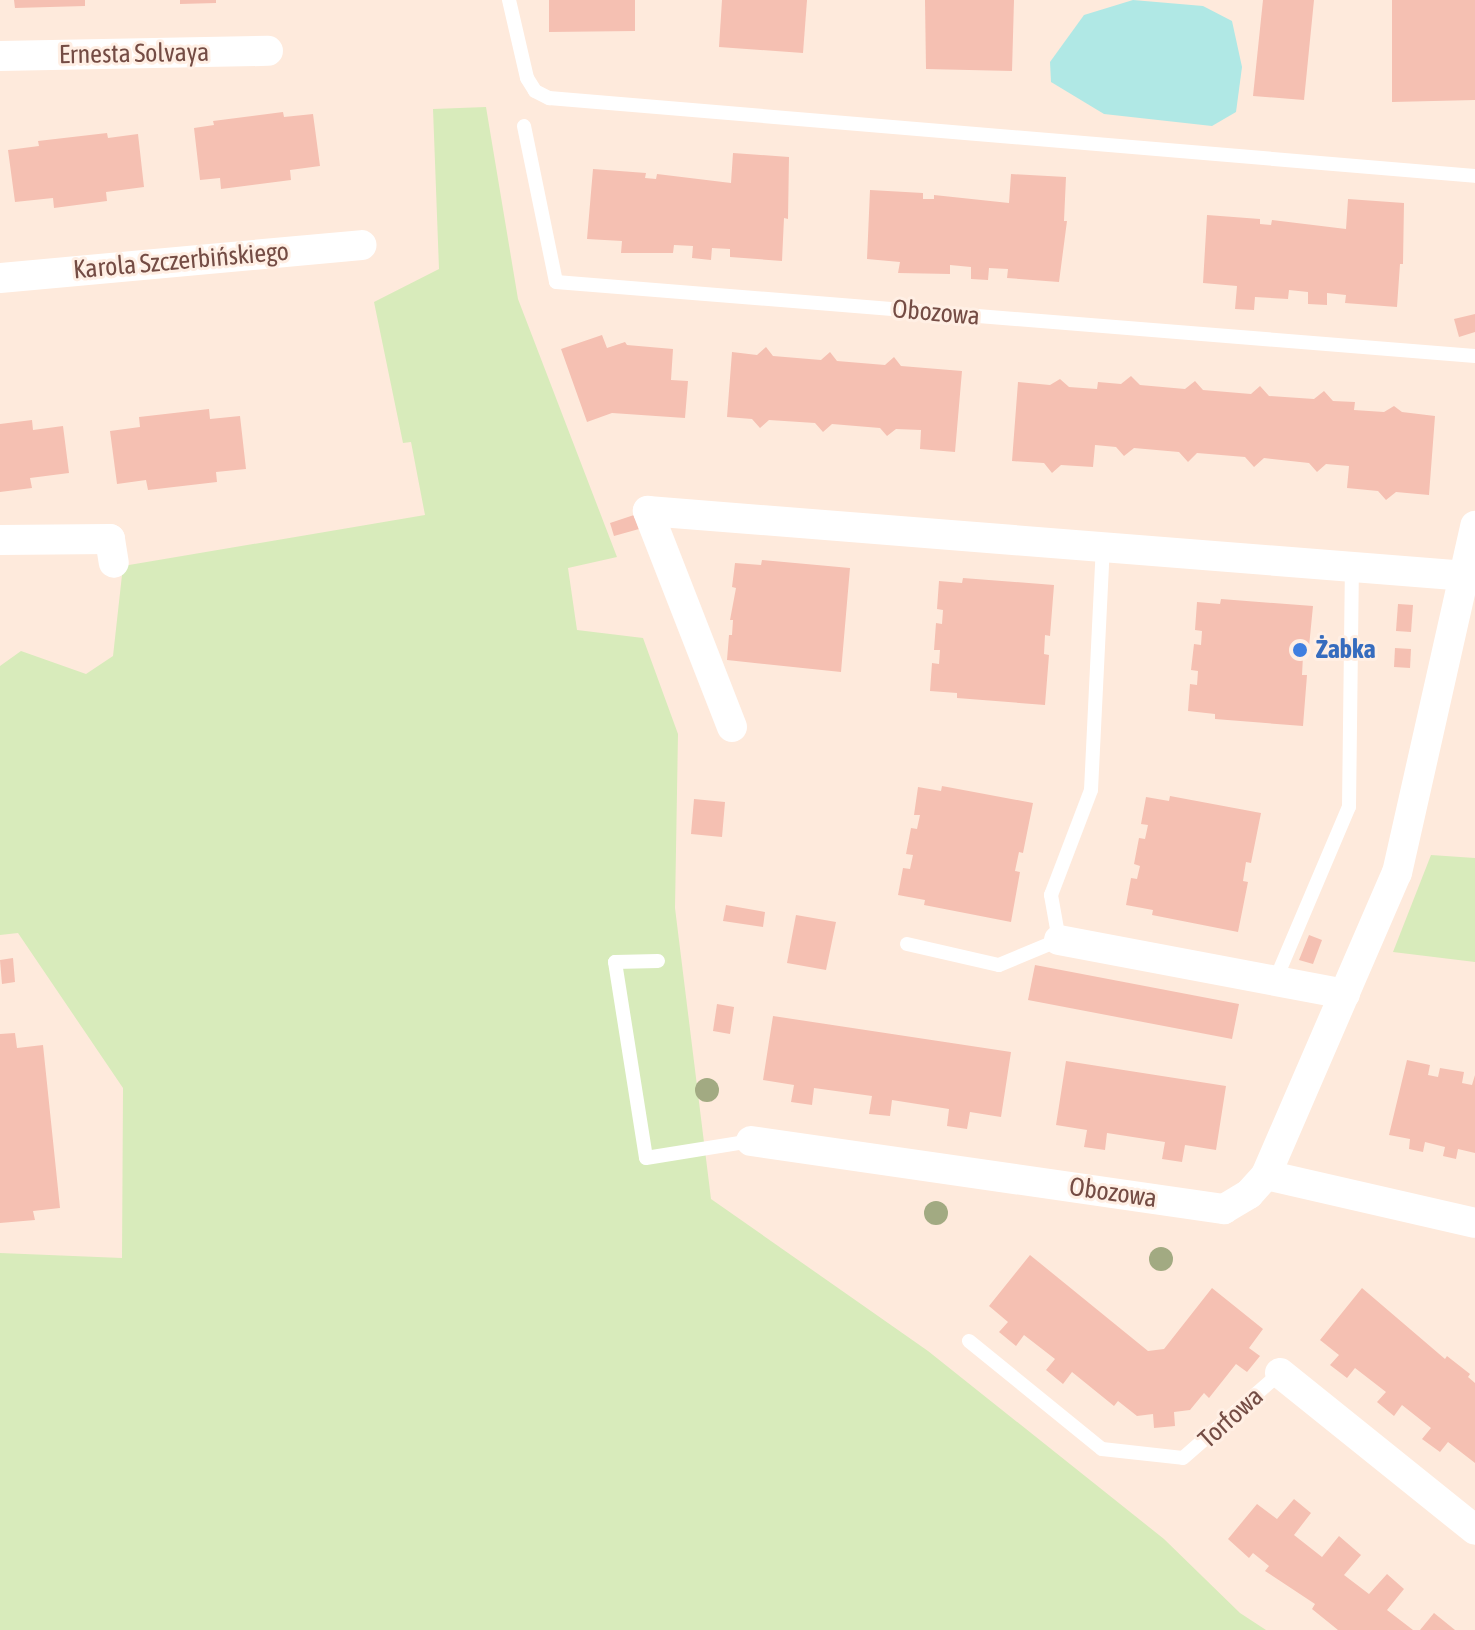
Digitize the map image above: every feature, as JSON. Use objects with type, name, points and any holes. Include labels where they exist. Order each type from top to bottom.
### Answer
[{"type":"street","name":"Ernesta Solvaya","points":[[0,56],[268,51]]},
{"type":"street","name":"Karola Szczerbińskiego","points":[[0,278],[361,245]]},
{"type":"street","points":[[732,727],[648,511],[1471,576]]},
{"type":"street","name":"Obozowa","points":[[751,1141],[1224,1209],[1249,1194],[1266,1175],[1397,873],[1471,576],[1475,526]]},
{"type":"street","points":[[0,540],[110,539],[114,563]]},
{"type":"street","points":[[1059,940],[1345,994]]},
{"type":"street","points":[[1266,1175],[1475,1223]]},
{"type":"street","name":"Torfowa","points":[[1280,1373],[1475,1530]]},
{"type":"lane","points":[[509,0],[527,78],[535,91],[549,98],[1475,176]]},
{"type":"lane","name":"Obozowa","points":[[524,126],[556,282],[1475,356]]},
{"type":"lane","points":[[907,944],[999,965],[1059,940],[1051,895],[1091,790],[1103,547]]},
{"type":"lane","points":[[1275,981],[1349,807],[1352,567]]},
{"type":"lane","points":[[658,961],[615,962],[646,1158],[751,1141]]},
{"type":"lane","name":"Torfowa","points":[[969,1341],[1102,1449],[1183,1458],[1280,1373]]},
{"type":"green space","points":[[486,107],[518,299],[617,557],[568,568],[577,630],[643,638],[678,734],[675,908],[711,1199],[928,1351],[1164,1539],[1240,1613],[1266,1630],[0,1630],[0,1253],[122,1258],[123,1088],[18,933],[0,935],[0,666],[21,651],[86,674],[113,656],[123,566],[425,515],[411,442],[403,443],[374,302],[439,269],[433,109]]},
{"type":"green space","points":[[1431,855],[1475,858],[1475,962],[1393,952]]},
{"type":"water","points":[[1133,0],[1203,6],[1232,21],[1242,67],[1236,112],[1212,126],[1104,114],[1051,82],[1050,62],[1084,15]]},
{"type":"building","points":[[14,0],[85,0],[85,6],[15,8]]},
{"type":"building","points":[[180,0],[216,0],[216,3],[180,4]]},
{"type":"building","points":[[549,0],[635,0],[635,31],[549,32]]},
{"type":"building","points":[[722,0],[807,0],[803,53],[719,47]]},
{"type":"building","points":[[925,0],[1014,0],[1012,71],[926,69]]},
{"type":"building","points":[[1263,0],[1314,0],[1304,100],[1253,96]]},
{"type":"building","points":[[1392,0],[1475,0],[1475,100],[1392,102]]},
{"type":"building","points":[[283,112],[284,117],[313,114],[320,166],[290,170],[291,180],[221,189],[220,178],[200,180],[194,128],[214,125],[213,121]]},
{"type":"building","points":[[107,133],[108,138],[138,134],[144,187],[106,192],[107,201],[54,208],[53,198],[15,202],[8,150],[39,146],[38,141]]},
{"type":"building","points":[[733,153],[789,157],[788,219],[784,218],[782,261],[730,257],[730,249],[712,248],[711,260],[692,258],[693,246],[674,245],[673,253],[621,253],[622,241],[587,239],[593,169],[646,173],[645,178],[656,179],[657,174],[731,183]]},
{"type":"building","points":[[1011,174],[1066,177],[1064,221],[1067,221],[1059,282],[1007,278],[1008,269],[989,268],[988,280],[971,279],[971,267],[950,265],[950,274],[898,273],[900,262],[867,259],[870,190],[923,193],[923,199],[934,199],[934,195],[1009,203]]},
{"type":"building","points":[[1348,199],[1404,203],[1403,264],[1400,264],[1397,307],[1345,303],[1346,295],[1327,293],[1327,305],[1308,304],[1308,292],[1289,290],[1288,299],[1255,297],[1254,310],[1235,309],[1237,286],[1203,283],[1207,215],[1260,219],[1260,224],[1271,225],[1272,220],[1346,229]]},
{"type":"building","points":[[1475,314],[1475,332],[1459,337],[1454,319]]},
{"type":"building","points":[[602,335],[607,348],[625,342],[627,345],[673,349],[671,380],[688,381],[685,418],[612,413],[587,422],[561,349]]},
{"type":"building","points":[[766,347],[773,356],[821,360],[830,352],[837,361],[885,365],[894,357],[901,366],[962,371],[955,452],[920,449],[921,430],[896,429],[887,436],[880,428],[832,424],[823,432],[815,423],[769,420],[760,428],[752,419],[727,417],[732,352],[757,355]]},
{"type":"building","points":[[1131,376],[1140,385],[1185,389],[1195,381],[1203,390],[1251,394],[1260,386],[1269,396],[1314,399],[1324,391],[1333,401],[1355,402],[1354,410],[1384,412],[1394,406],[1402,412],[1435,416],[1429,495],[1396,492],[1386,500],[1378,491],[1347,488],[1349,466],[1326,464],[1317,472],[1309,463],[1264,458],[1254,467],[1245,457],[1197,453],[1188,462],[1179,452],[1134,448],[1124,456],[1116,447],[1095,445],[1093,467],[1061,465],[1052,473],[1044,463],[1012,461],[1018,382],[1050,385],[1060,379],[1069,387],[1097,389],[1098,382],[1121,384]]},
{"type":"building","points":[[209,409],[210,419],[240,416],[246,469],[216,472],[217,482],[148,490],[146,480],[117,484],[110,431],[140,427],[139,417]]},
{"type":"building","points":[[32,420],[33,430],[63,426],[69,473],[30,478],[32,488],[0,492],[0,424]]},
{"type":"building","points":[[634,515],[639,529],[614,536],[610,523]]},
{"type":"building","points":[[762,560],[850,568],[841,672],[727,660],[736,588],[732,587],[735,563],[761,565]]},
{"type":"building","points":[[963,578],[1054,585],[1050,636],[1045,635],[1044,654],[1049,655],[1045,705],[957,698],[957,693],[930,691],[932,663],[939,664],[940,650],[934,650],[936,623],[942,624],[943,610],[937,609],[939,581],[962,583]]},
{"type":"building","points":[[1221,599],[1313,606],[1308,657],[1303,656],[1302,675],[1307,675],[1303,726],[1215,719],[1215,714],[1188,711],[1190,684],[1197,685],[1198,671],[1191,670],[1194,644],[1201,645],[1202,631],[1195,630],[1197,602],[1220,604]]},
{"type":"building","points":[[1398,604],[1413,605],[1411,632],[1396,631]]},
{"type":"building","points":[[1395,648],[1411,649],[1410,668],[1394,667]]},
{"type":"building","points":[[942,786],[1033,803],[1023,853],[1019,852],[1015,871],[1020,872],[1011,922],[924,905],[925,900],[898,895],[903,868],[910,869],[913,855],[906,854],[911,828],[917,829],[920,815],[914,815],[918,787],[941,791]]},
{"type":"building","points":[[1170,796],[1261,813],[1251,863],[1246,862],[1243,881],[1248,882],[1238,932],[1152,915],[1153,910],[1126,905],[1131,878],[1137,879],[1140,866],[1134,864],[1139,838],[1145,839],[1148,825],[1141,824],[1146,797],[1169,801]]},
{"type":"building","points":[[694,799],[725,802],[722,837],[691,834]]},
{"type":"building","points":[[726,905],[765,912],[763,927],[723,921]]},
{"type":"building","points":[[796,915],[836,922],[826,970],[787,963]]},
{"type":"building","points":[[1309,935],[1322,940],[1313,964],[1299,960]]},
{"type":"building","points":[[13,958],[15,982],[2,984],[0,960]]},
{"type":"building","points":[[1035,965],[1239,1004],[1232,1039],[1028,1000]]},
{"type":"building","points":[[717,1004],[734,1007],[730,1034],[713,1031]]},
{"type":"building","points":[[773,1016],[1011,1052],[1001,1117],[970,1112],[967,1129],[947,1126],[949,1109],[892,1100],[890,1116],[869,1114],[872,1096],[814,1088],[812,1105],[791,1102],[794,1085],[763,1080]]},
{"type":"building","points":[[15,1033],[17,1048],[43,1045],[60,1208],[33,1211],[35,1220],[0,1223],[0,1034]]},
{"type":"building","points":[[1407,1060],[1430,1065],[1428,1075],[1438,1077],[1440,1068],[1464,1072],[1462,1083],[1472,1085],[1475,1075],[1475,1153],[1458,1149],[1456,1159],[1443,1156],[1445,1147],[1425,1142],[1423,1152],[1409,1149],[1410,1139],[1389,1135]]},
{"type":"building","points":[[1066,1061],[1226,1086],[1216,1150],[1185,1145],[1182,1162],[1162,1159],[1165,1142],[1107,1133],[1105,1150],[1084,1147],[1087,1130],[1056,1125]]},
{"type":"building","points":[[1030,1255],[1148,1351],[1164,1349],[1212,1288],[1263,1329],[1249,1348],[1260,1356],[1247,1372],[1236,1364],[1209,1398],[1204,1393],[1190,1410],[1174,1412],[1175,1426],[1154,1428],[1153,1414],[1137,1416],[1118,1401],[1114,1406],[1072,1372],[1063,1384],[1046,1370],[1055,1359],[1024,1335],[1016,1346],[999,1332],[1008,1322],[989,1306]]},
{"type":"building","points":[[1362,1288],[1445,1359],[1447,1356],[1470,1374],[1468,1377],[1475,1383],[1475,1463],[1448,1442],[1440,1452],[1422,1439],[1431,1428],[1402,1405],[1394,1416],[1377,1402],[1386,1392],[1355,1368],[1347,1378],[1330,1365],[1339,1355],[1320,1340]]},
{"type":"building","points":[[1294,1499],[1311,1513],[1294,1535],[1322,1557],[1339,1536],[1361,1555],[1344,1575],[1369,1594],[1387,1574],[1404,1589],[1387,1610],[1413,1630],[1338,1630],[1312,1609],[1315,1604],[1265,1571],[1269,1566],[1253,1553],[1249,1558],[1228,1539],[1257,1504],[1277,1519]]},
{"type":"building","points":[[1434,1613],[1455,1630],[1420,1630]]},
{"type":"place","name":"Żabka","points":[[1300,650]]}]
